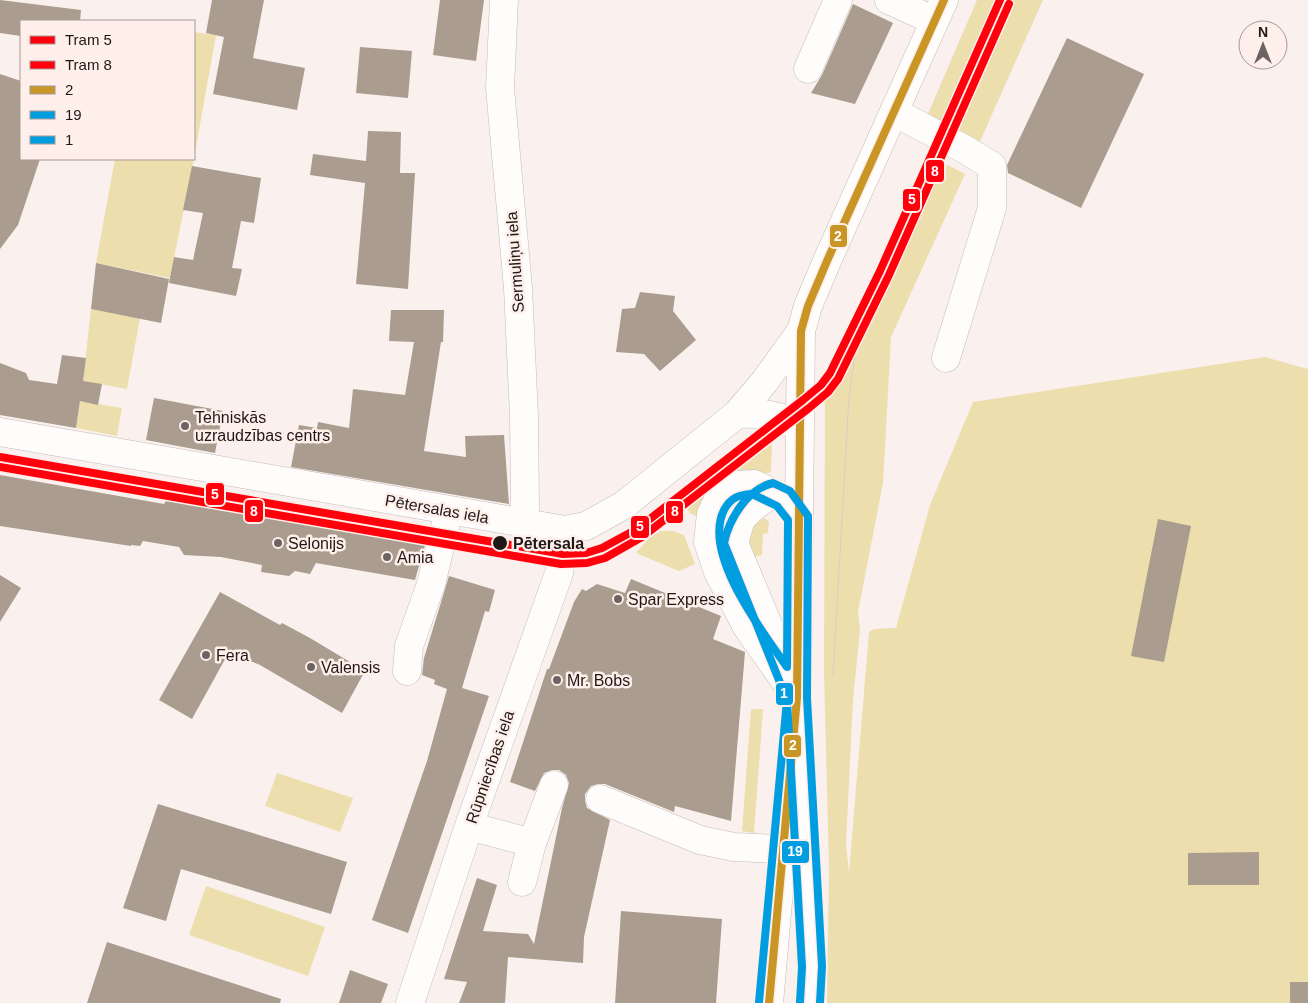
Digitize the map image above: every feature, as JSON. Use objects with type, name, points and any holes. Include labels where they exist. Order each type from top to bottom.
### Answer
[{"type":"street","name":"Sermuliņu iela","points":[[504,0],[500,88],[520,318],[525,484],[525,508],[522,524]]},
{"type":"street","points":[[808,69],[838,0]]},
{"type":"street","points":[[810,1003],[812,967],[797,698],[801,331],[808,306],[940,10],[889,0]]},
{"type":"street","points":[[894,112],[992,166],[992,208],[946,358]]},
{"type":"street","name":"Pētersalas iela","points":[[0,432],[449,512],[564,530],[586,526],[624,505],[737,414],[765,382],[801,331]]},
{"type":"street","points":[[737,414],[769,414],[782,417],[799,428]]},
{"type":"street","points":[[769,1003],[797,698],[747,627],[718,572],[708,542],[711,514],[721,494],[736,484],[754,484],[784,498],[798,517]]},
{"type":"street","points":[[407,671],[409,646],[431,584],[449,512]]},
{"type":"street","name":"Rūpniecības iela","points":[[410,1003],[469,826],[559,573],[564,530]]},
{"type":"street","points":[[522,882],[532,843],[554,785]]},
{"type":"street","points":[[600,800],[700,840],[734,847],[782,849]]},
{"type":"street","points":[[469,826],[532,843]]},
{"type":"street","points":[[772,962],[780,950],[792,946],[804,951],[812,967]]},
{"type":"shaded area","points":[[977,0],[1043,0],[977,148],[927,116]]},
{"type":"shaded area","points":[[195,32],[216,35],[195,152]]},
{"type":"shaded area","points":[[115,160],[194,160],[170,278],[96,263]]},
{"type":"shaded area","points":[[948,165],[965,174],[891,337],[883,483],[858,612],[860,630],[853,700],[846,844],[849,873],[869,632],[874,629],[896,628],[930,505],[973,402],[1265,357],[1308,369],[1308,1003],[827,1003],[829,869],[824,671],[825,396],[857,342],[932,170]]},
{"type":"shaded area","points":[[91,309],[140,318],[127,389],[83,381]]},
{"type":"shaded area","points":[[80,401],[122,408],[117,436],[76,428]]},
{"type":"shaded area","points":[[770,444],[772,446],[771,471],[769,473],[740,472],[700,518],[690,513],[682,502],[757,446]]},
{"type":"shaded area","points":[[764,518],[769,522],[768,533],[763,534],[762,555],[749,558],[747,537],[751,526]]},
{"type":"shaded area","points":[[661,531],[673,531],[684,535],[695,564],[679,571],[636,553],[649,538]]},
{"type":"shaded area","points":[[751,709],[763,709],[754,833],[742,831]]},
{"type":"shaded area","points":[[277,773],[353,798],[340,832],[265,806]]},
{"type":"shaded area","points":[[206,886],[325,927],[308,976],[189,935]]},
{"type":"building","points":[[0,0],[81,10],[80,20],[20,20],[20,36],[0,33]]},
{"type":"building","points":[[212,0],[264,0],[253,58],[305,68],[297,110],[213,94],[224,37],[206,33]]},
{"type":"building","points":[[440,0],[484,0],[476,61],[433,55]]},
{"type":"building","points":[[853,4],[893,23],[855,104],[811,93],[822,75]]},
{"type":"building","points":[[1067,38],[1144,74],[1081,208],[1008,173],[1007,165]]},
{"type":"building","points":[[360,47],[412,51],[408,98],[356,93]]},
{"type":"building","points":[[0,74],[20,81],[20,160],[40,160],[18,225],[0,249]]},
{"type":"building","points":[[368,131],[401,132],[400,173],[415,173],[408,289],[356,284],[365,183],[310,175],[313,154],[366,161]]},
{"type":"building","points":[[192,166],[261,178],[254,223],[241,221],[232,268],[242,269],[236,296],[169,283],[174,257],[193,260],[203,213],[183,210]]},
{"type":"building","points":[[96,263],[169,279],[161,323],[91,309]]},
{"type":"building","points":[[640,292],[675,296],[673,311],[696,340],[660,371],[644,354],[616,352],[622,309],[635,308]]},
{"type":"building","points":[[391,310],[444,310],[443,342],[441,342],[424,451],[466,457],[465,436],[504,435],[509,504],[291,467],[299,425],[317,428],[318,422],[349,428],[353,389],[405,395],[414,342],[389,341]]},
{"type":"building","points":[[62,355],[86,358],[83,381],[102,384],[98,405],[80,401],[76,428],[0,415],[0,363],[26,373],[29,380],[57,384]]},
{"type":"building","name":"Tehniskās uzraudzības centrs","points":[[154,398],[223,411],[215,453],[146,440]]},
{"type":"building","points":[[0,475],[164,504],[167,499],[425,545],[415,580],[316,563],[310,574],[295,571],[289,576],[261,572],[262,565],[221,557],[184,555],[179,547],[143,541],[140,546],[131,546],[0,526]]},
{"type":"building","points":[[1158,519],[1191,526],[1164,662],[1131,656]]},
{"type":"building","points":[[0,575],[21,588],[0,622]]},
{"type":"building","points":[[449,576],[495,590],[489,612],[485,611],[462,688],[489,696],[408,933],[372,920],[427,761],[447,689],[434,684],[435,680],[422,675],[424,658]]},
{"type":"building","points":[[631,579],[721,616],[713,639],[745,652],[731,821],[675,806],[674,812],[605,784],[591,786],[585,794],[587,808],[610,820],[584,937],[583,963],[508,957],[505,1003],[459,1003],[467,982],[444,979],[477,878],[497,885],[483,931],[528,934],[534,944],[562,808],[569,783],[566,775],[559,770],[544,773],[535,791],[510,782],[547,669],[549,669],[574,602],[582,589],[586,591],[597,584],[625,593]]},
{"type":"building","points":[[220,592],[280,625],[282,623],[310,638],[365,671],[342,713],[260,665],[229,652],[192,719],[159,700]]},
{"type":"building","points":[[158,804],[347,862],[331,914],[181,869],[166,921],[123,908]]},
{"type":"building","points":[[1259,852],[1259,885],[1188,885],[1188,853]]},
{"type":"building","points":[[621,911],[722,919],[716,1003],[615,1003]]},
{"type":"building","points":[[107,942],[281,999],[280,1003],[87,1003]]},
{"type":"building","points":[[350,970],[388,984],[381,1003],[339,1003]]},
{"type":"building","points":[[1290,982],[1308,982],[1308,1003],[1290,1003]]},
{"type":"tram line","name":"5","points":[[0,457],[563,554],[586,553],[602,548],[637,529],[803,400],[821,385],[830,373],[880,271],[1000,0]]},
{"type":"tram line","name":"8","points":[[0,467],[561,564],[587,563],[605,558],[642,537],[809,408],[828,392],[838,379],[889,275],[1009,4]]},
{"type":"tram line","points":[[833,675],[849,397],[860,320],[867,296]]},
{"type":"transit line","name":"2","points":[[769,1003],[797,698],[801,331],[808,306],[827,261],[944,0]]},
{"type":"transit line","name":"1","points":[[759,1002],[787,700],[724,543],[730,524],[747,498],[764,486],[773,483],[790,491],[808,516],[807,698],[822,966],[820,1003]]},
{"type":"transit line","name":"19","points":[[752,494],[777,506],[788,520],[787,667],[738,592],[721,548],[719,528],[724,510],[736,498],[752,494]]},
{"type":"transit line","name":"19","points":[[787,701],[802,967],[800,1002]]},
{"type":"place","name":"Tehniskās uzraudzības centrs","points":[[185,426]]},
{"type":"place","name":"Selonijs","points":[[278,543]]},
{"type":"place","name":"Pētersala","points":[[500,543]]},
{"type":"place","name":"Amia","points":[[387,557]]},
{"type":"place","name":"Spar Express","points":[[618,599]]},
{"type":"place","name":"Fera","points":[[206,655]]},
{"type":"place","name":"Valensis","points":[[311,667]]},
{"type":"place","name":"Mr. Bobs","points":[[557,680]]}]
